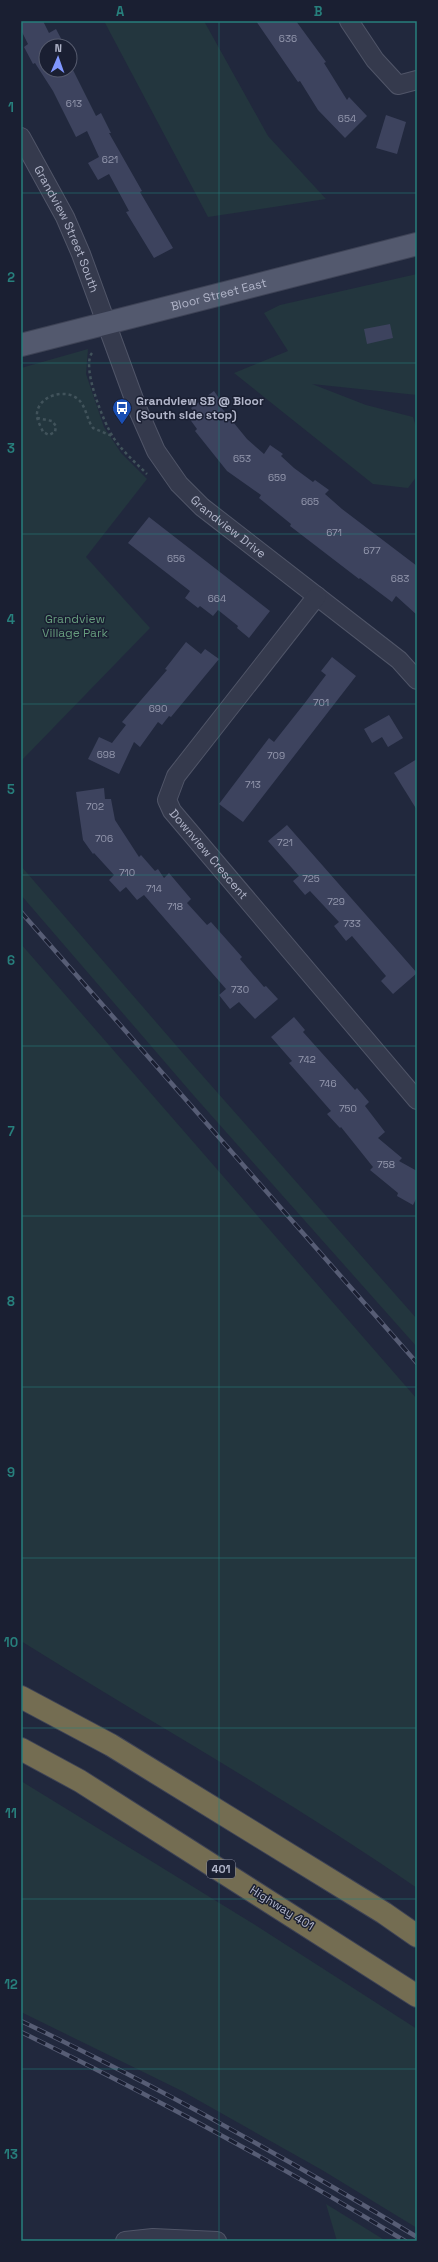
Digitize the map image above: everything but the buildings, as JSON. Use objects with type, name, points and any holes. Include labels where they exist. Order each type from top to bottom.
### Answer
[{"type":"highway","points":[[21,1696],[118,1749],[384,1913],[417,1936]]},
{"type":"highway","name":"Highway 401","points":[[21,1749],[80,1780],[417,1996]]},
{"type":"main road","name":"Bloor Street East","points":[[21,345],[417,244]]},
{"type":"street","points":[[349,21],[375,60],[398,85],[417,80]]},
{"type":"street","name":"Grandview Street South","points":[[21,137],[65,217],[81,254],[105,323]]},
{"type":"street","name":"Grandview Drive","points":[[105,323],[138,410],[156,451],[179,484],[202,507],[399,660],[417,680]]},
{"type":"street","name":"Downview Crescent","points":[[317,596],[176,776],[168,800],[172,811],[417,1100]]},
{"type":"street","points":[[125,2241],[153,2238],[217,2241]]},
{"type":"path","points":[[92,353],[89,363],[90,379],[106,426],[112,436],[147,474]]},
{"type":"path","points":[[37,418],[54,423],[56,426],[55,432],[49,435],[43,432],[37,418],[39,409],[46,399],[52,396],[67,394],[78,400],[93,428],[112,436]]},
{"type":"green space","points":[[104,21],[204,21],[268,136],[326,199],[208,217]]},
{"type":"green space","points":[[417,274],[417,395],[312,384],[366,405],[413,417],[417,430],[417,476],[408,488],[373,484],[234,373],[288,351],[264,313],[280,305]]},
{"type":"green space","name":"Grandview Village Park","points":[[88,349],[86,374],[104,427],[121,453],[147,479],[86,557],[150,628],[21,761],[21,368]]},
{"type":"green space","points":[[21,866],[194,1066],[417,1319],[417,1347],[195,1097],[21,895]]},
{"type":"green space","points":[[21,944],[417,1399],[417,1888],[320,1824],[21,1641]]},
{"type":"green space","points":[[21,1781],[252,1923],[417,2029],[417,2228],[322,2170],[182,2091],[21,2012]]},
{"type":"green space","points":[[326,2204],[386,2241],[337,2241]]},
{"type":"railway","points":[[21,912],[417,1363]]},
{"type":"railway","points":[[21,2021],[122,2071],[222,2124],[320,2179],[417,2237]]},
{"type":"railway","points":[[21,2032],[119,2081],[263,2158],[405,2241]]},
{"type":"place","name":"Grandview SB @ Bloor (South side stop)","points":[[122,425]]}]
